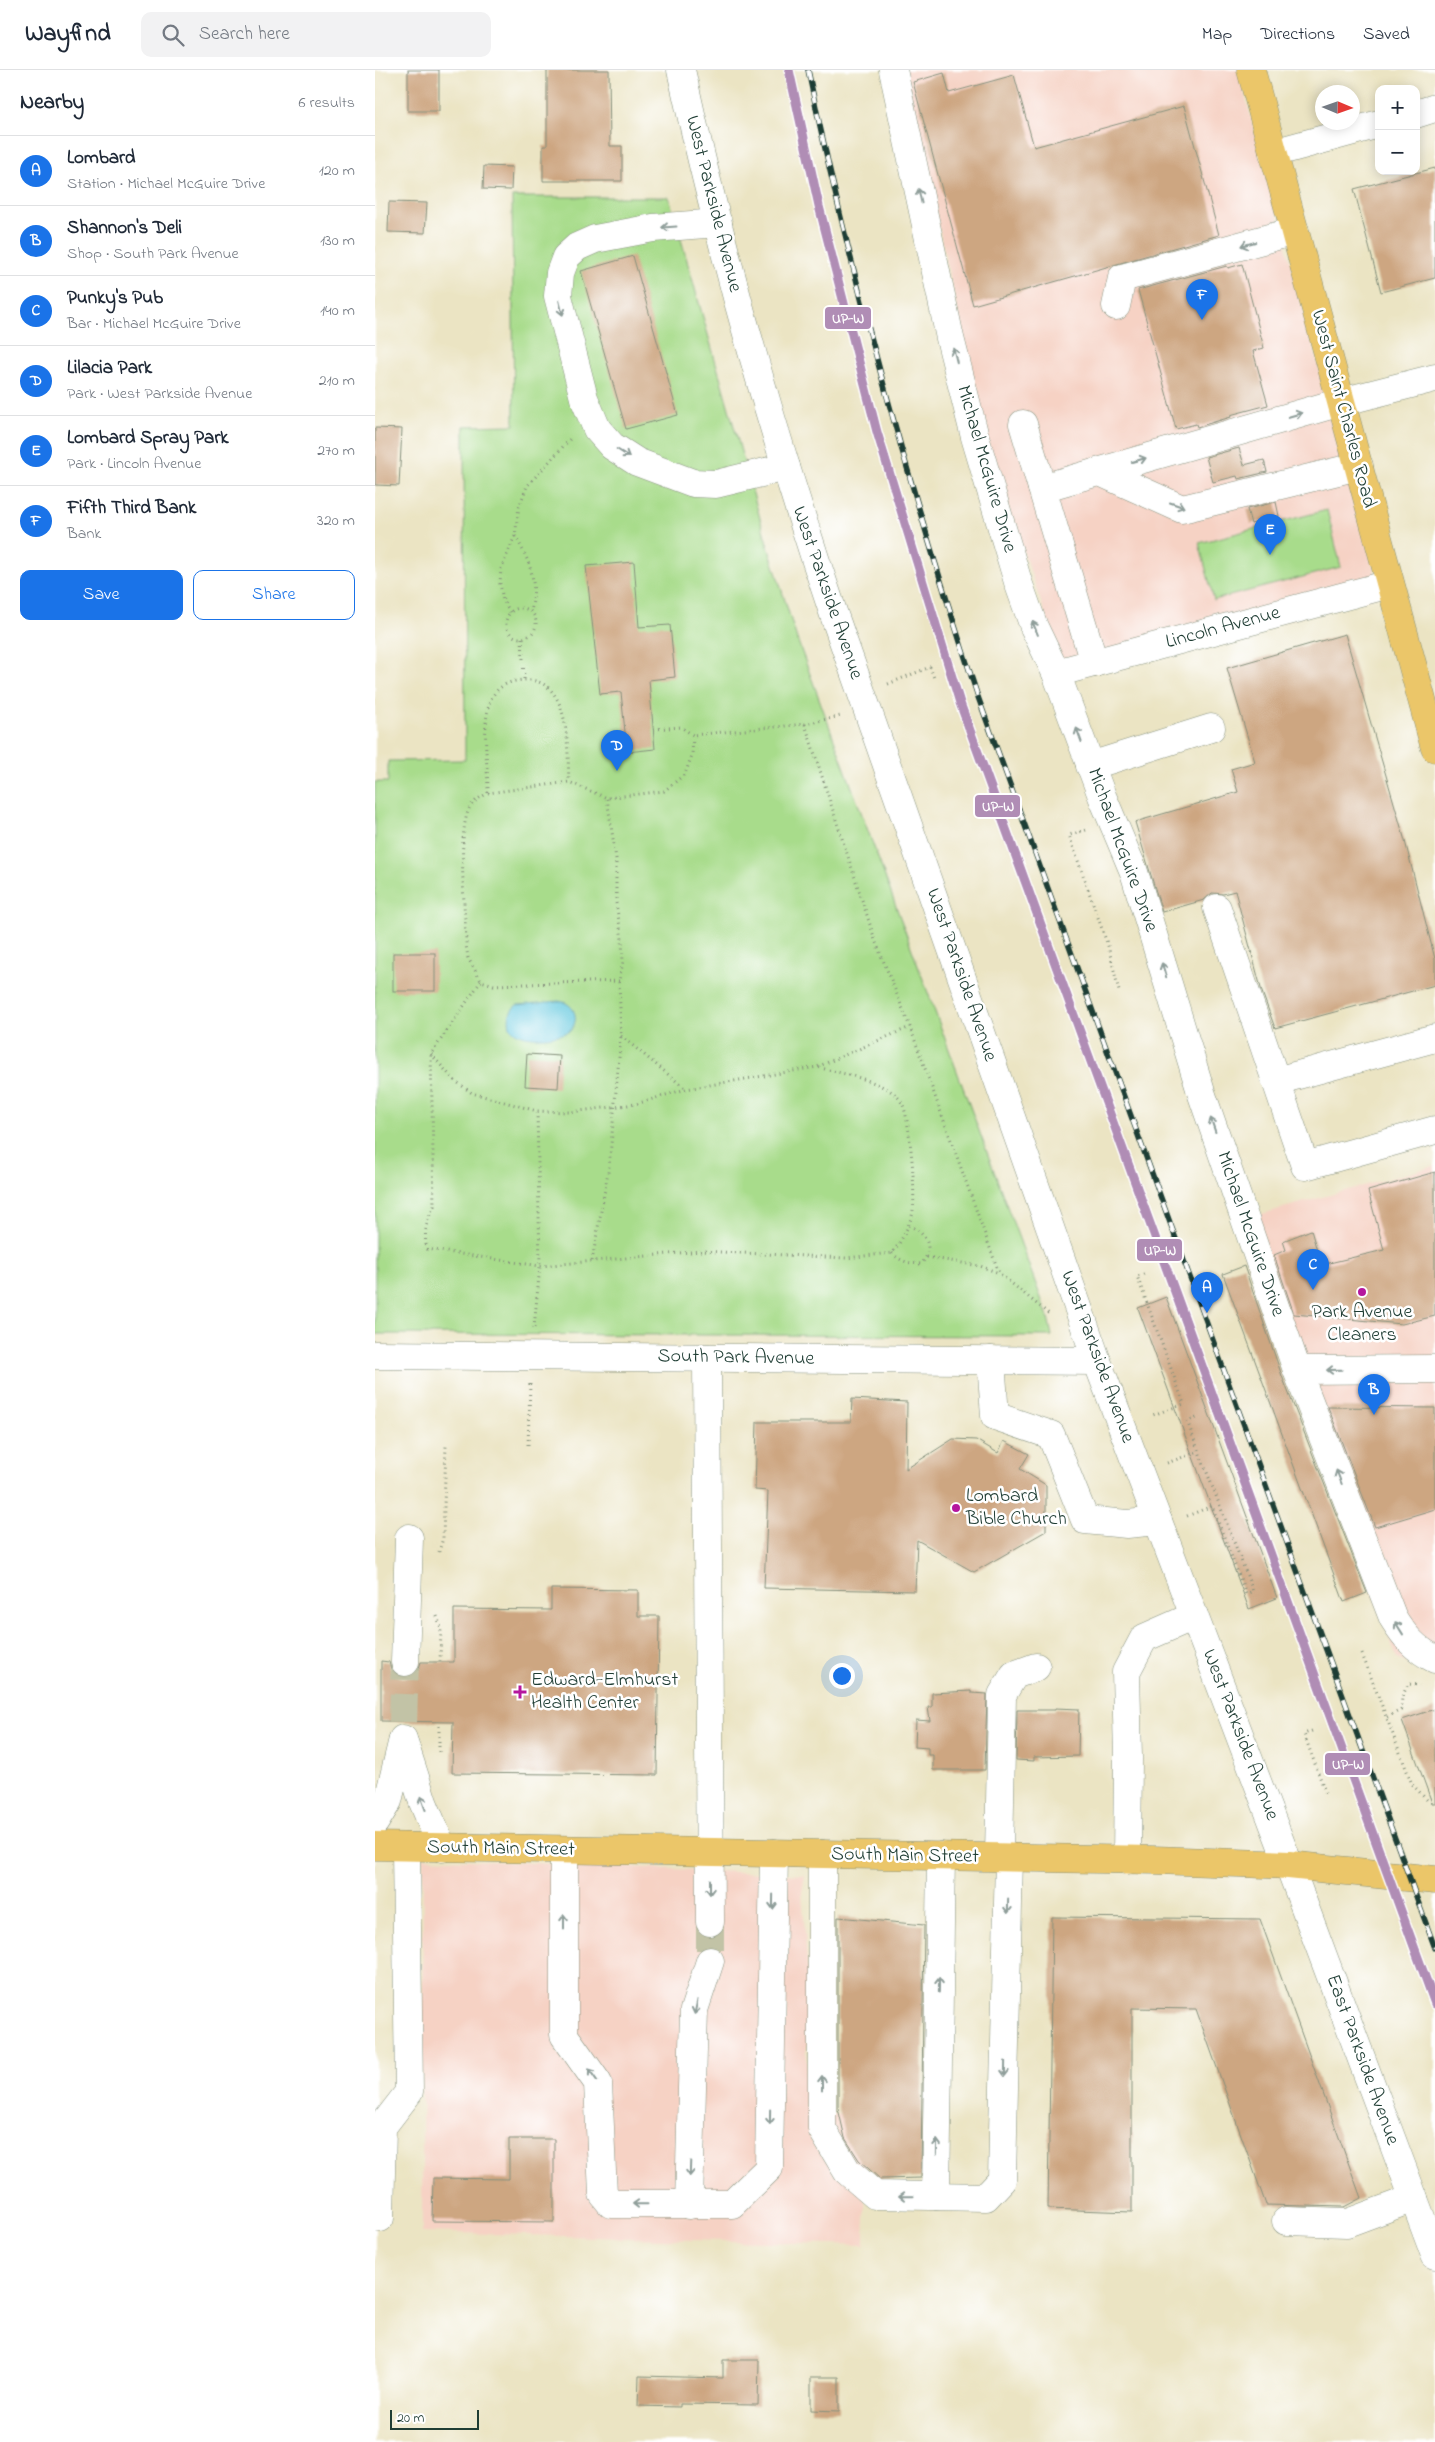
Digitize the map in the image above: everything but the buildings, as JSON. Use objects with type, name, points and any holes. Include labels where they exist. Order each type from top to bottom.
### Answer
[{"type":"main road","name":"West Saint Charles Road","points":[[1251,70],[1435,748]]},
{"type":"main road","name":"South Main Street","points":[[375,1846],[1289,1864],[1435,1880]]},
{"type":"street","name":"West Parkside Avenue","points":[[681,70],[740,313],[786,467],[831,606],[1097,1361],[1289,1864]]},
{"type":"street","name":"Michael McGuire Drive","points":[[893,70],[948,328],[975,438],[1018,582],[1034,627],[1056,673],[1090,766],[1134,872],[1201,1092],[1297,1370],[1393,1618],[1419,1652],[1435,1659]]},
{"type":"street","points":[[1420,113],[1435,108]]},
{"type":"street","points":[[1273,153],[1375,125]]},
{"type":"street","points":[[717,223],[653,228],[595,238],[577,247],[566,257],[560,273],[558,296],[584,398],[597,429],[611,446],[637,462],[693,483],[716,484],[786,467]]},
{"type":"street","points":[[1116,306],[1122,278],[1295,231]]},
{"type":"street","points":[[1042,488],[1341,402],[1435,378]]},
{"type":"street","points":[[1023,424],[1093,662]]},
{"type":"street","points":[[1100,472],[1182,509],[1359,466]]},
{"type":"street","name":"Lincoln Avenue","points":[[1056,673],[1391,584]]},
{"type":"street","points":[[1090,766],[1211,728]]},
{"type":"street","points":[[1217,908],[1305,1166],[1435,1130]]},
{"type":"street","points":[[1276,1081],[1435,1038]]},
{"type":"street","name":"South Park Avenue","points":[[375,1355],[1097,1361]]},
{"type":"street","points":[[707,1358],[710,1922]]},
{"type":"street","points":[[991,1360],[995,1416],[1051,1435],[1085,1520],[1127,1524],[1158,1521]]},
{"type":"street","points":[[1297,1370],[1435,1369]]},
{"type":"street","points":[[405,1662],[409,1538]]},
{"type":"street","points":[[1127,1860],[1129,1758],[1126,1672],[1144,1638],[1194,1616]]},
{"type":"street","points":[[822,1854],[822,2129],[847,2171],[875,2195],[987,2197],[1002,2180],[1004,1857],[1001,1695],[1015,1675],[1036,1667]]},
{"type":"street","points":[[375,1822],[388,1801],[403,1731],[423,1802],[442,1848]]},
{"type":"street","points":[[380,2218],[382,2127],[409,2092],[406,1847]]},
{"type":"street","points":[[565,1850],[564,2035],[598,2083],[603,2194],[611,2204],[732,2204],[769,2168],[773,1854]]},
{"type":"street","points":[[936,2196],[941,1856]]},
{"type":"street","name":"East Parkside Avenue","points":[[1289,1864],[1435,2255]]},
{"type":"street","points":[[689,2205],[694,2010],[710,1961]]},
{"type":"street","points":[[1286,2222],[1347,2223],[1414,2198]]},
{"type":"path","points":[[511,612],[503,600],[500,584],[501,569],[515,536],[519,507],[527,486],[592,417]]},
{"type":"path","points":[[515,536],[527,555],[534,578],[535,596],[531,611],[536,622],[535,629],[528,636],[522,638],[515,636],[507,627],[507,619],[511,612],[518,608],[531,611]]},
{"type":"path","points":[[522,638],[524,679]]},
{"type":"path","points":[[912,674],[930,667],[934,678]]},
{"type":"path","points":[[488,793],[486,725],[489,704],[495,691],[511,682],[524,679],[542,682],[551,689],[559,702],[565,723],[569,782]]},
{"type":"path","points":[[654,729],[681,727],[693,735],[805,724],[868,709]]},
{"type":"path","points":[[805,724],[875,940],[910,1028],[999,1274]]},
{"type":"path","points":[[619,981],[495,986],[481,981],[468,958],[466,945],[463,839],[470,807],[478,798],[488,793],[569,782],[607,798],[651,795],[664,791],[685,774],[692,755],[693,735]]},
{"type":"path","points":[[592,1261],[609,1167],[621,1036],[619,981],[623,962],[622,939],[616,903],[616,859],[607,798]]},
{"type":"path","points":[[1113,821],[1069,835],[1108,946],[1119,992]]},
{"type":"path","points":[[481,981],[431,1054],[434,1206],[429,1216],[425,1240],[427,1249],[540,1266],[701,1251],[846,1258],[892,1253],[903,1240],[912,1214],[913,1185],[906,1116],[902,1104],[895,1094],[884,1088],[817,1067]]},
{"type":"path","points":[[431,1054],[454,1080],[472,1092],[537,1111],[571,1112],[615,1108],[636,1104],[686,1089],[817,1067],[910,1028]]},
{"type":"path","points":[[621,1036],[686,1089]]},
{"type":"path","points":[[528,1445],[532,1356],[540,1266],[537,1111]]},
{"type":"path","points":[[892,1253],[899,1260],[911,1264],[921,1264],[927,1257],[929,1245],[924,1236],[917,1228],[908,1225]]},
{"type":"path","points":[[927,1257],[980,1266],[999,1274],[1049,1315]]},
{"type":"path","points":[[1144,1274],[1137,1276],[1184,1404],[1150,1416]]},
{"type":"path","points":[[1187,1516],[1212,1506],[1246,1594],[1253,1591],[1187,1421],[1197,1418]]},
{"type":"path","points":[[438,1558],[443,1538],[445,1445]]},
{"type":"path","points":[[1167,1463],[1199,1452]]},
{"type":"path","points":[[436,1613],[441,1628],[440,1662]]},
{"type":"path","points":[[1362,1654],[1412,1784],[1427,1800],[1435,1798]]},
{"type":"path","points":[[1387,1718],[1401,1710],[1402,1697],[1408,1684],[1423,1685]]},
{"type":"path","points":[[1312,1731],[1304,1734],[1326,1794]]},
{"type":"shaded area","points":[[904,70],[1238,70],[1381,595],[1068,679],[990,457]]},
{"type":"shaded area","points":[[1435,1166],[1435,1676],[1397,1658],[1233,1222]]},
{"type":"shaded area","points":[[423,1858],[805,1875],[802,1892],[808,1975],[806,2106],[812,2112],[865,2117],[865,2245],[422,2232]]},
{"type":"green space","points":[[512,197],[669,197],[767,543],[797,639],[1048,1317],[1052,1336],[375,1334],[375,782],[388,782],[388,761],[465,760],[464,426],[514,425]]},
{"type":"green space","points":[[1327,510],[1341,567],[1214,600],[1199,543]]},
{"type":"water","points":[[558,1001],[568,1004],[574,1012],[575,1021],[570,1031],[547,1037],[530,1037],[515,1032],[510,1027],[510,1015],[517,1005]]},
{"type":"tunnel","points":[[403,1722],[405,1662]]},
{"type":"tunnel","points":[[710,1922],[710,1961]]},
{"type":"railway","points":[[808,70],[825,149],[884,386],[929,542],[978,697],[1435,1948]]},
{"type":"transit line","name":"UP-W","points":[[789,70],[819,206],[877,432],[960,703],[1435,2004]]},
{"type":"place","name":"Fifth Third Bank","points":[[1202,320]]},
{"type":"place","name":"Lombard Spray Park","points":[[1270,555]]},
{"type":"place","name":"Lilacia Park","points":[[617,771]]},
{"type":"place","name":"Punky's Pub","points":[[1313,1290]]},
{"type":"place","name":"Park Avenue Cleaners","points":[[1362,1292]]},
{"type":"place","name":"Lombard","points":[[1207,1313]]},
{"type":"place","name":"Shannon's Deli","points":[[1374,1415]]},
{"type":"place","name":"Lombard Bible Church","points":[[956,1508]]},
{"type":"place","name":"Edward-Elmhurst Health Center","points":[[520,1692]]}]
